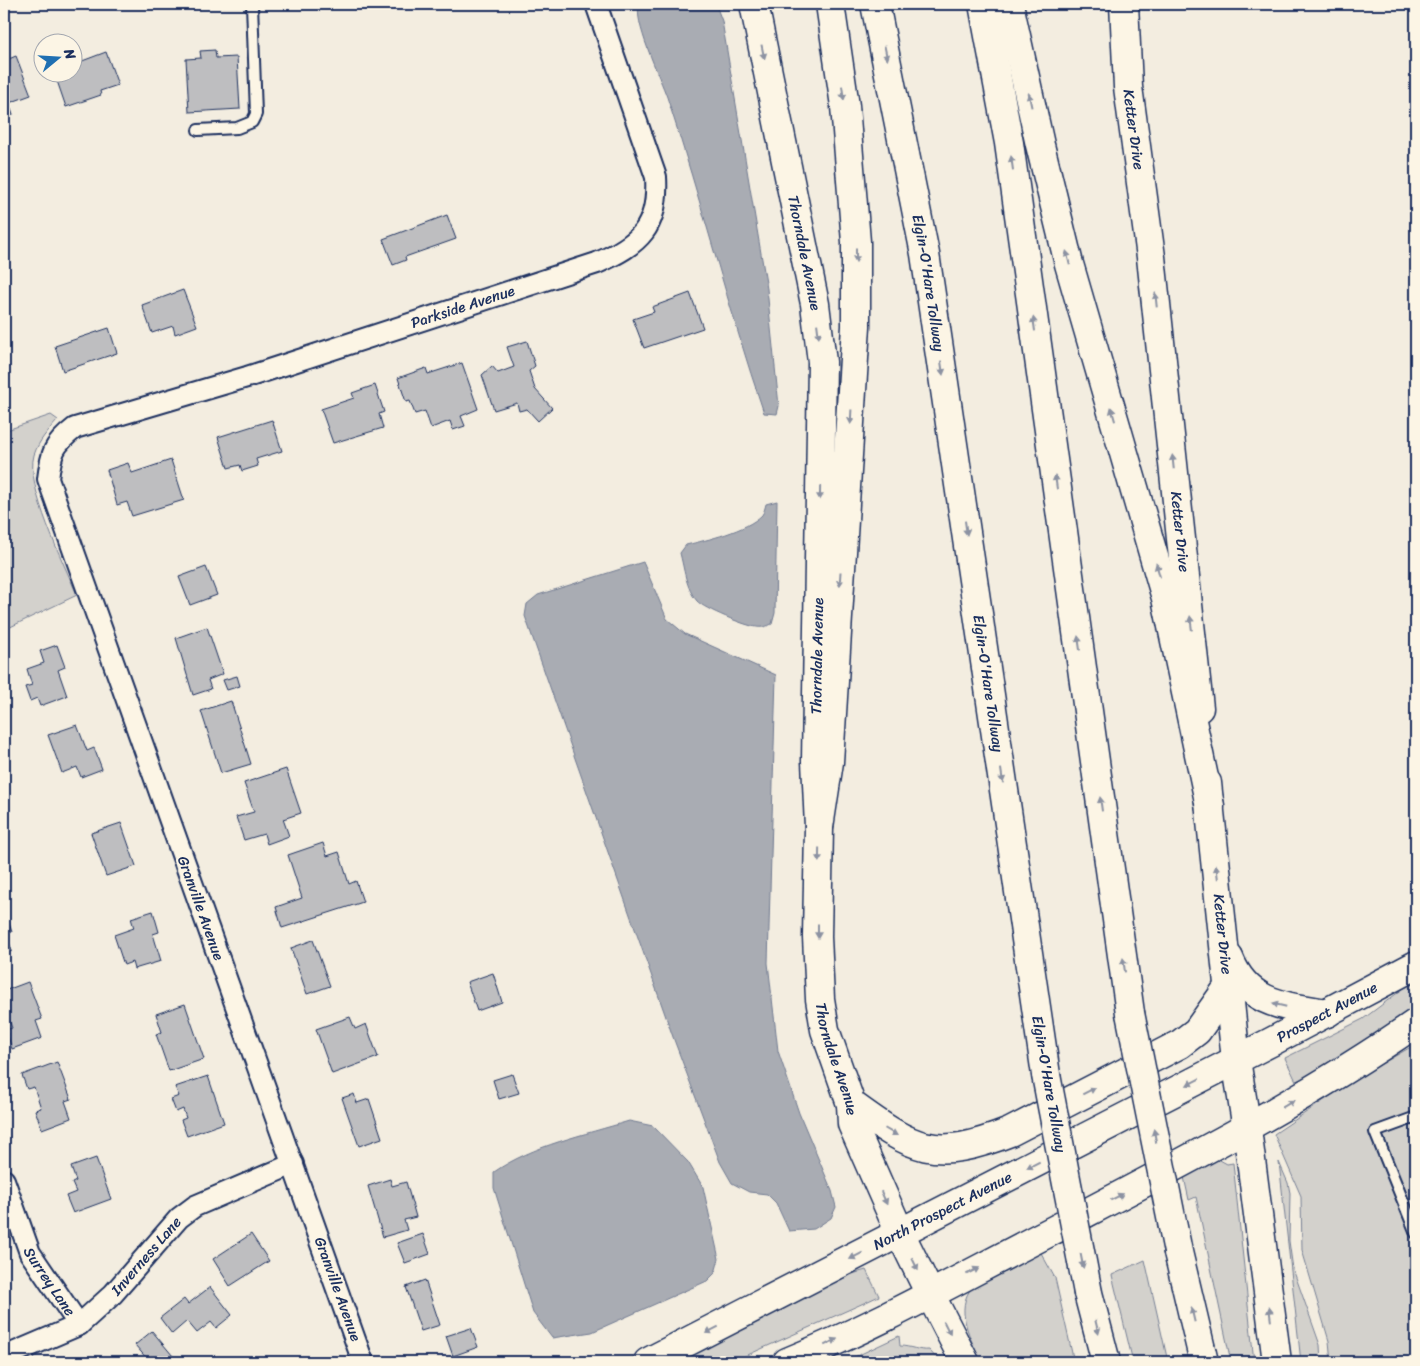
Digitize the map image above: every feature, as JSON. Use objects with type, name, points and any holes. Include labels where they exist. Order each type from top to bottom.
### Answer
[{"type":"main road","name":"Thorndale Avenue","points":[[754,4],[815,304],[822,362],[816,761],[819,827],[817,937],[820,999],[825,1030],[851,1104],[852,1124],[900,1233],[965,1362]]},
{"type":"main road","name":"Elgin-O'Hare Tollway","points":[[876,4],[925,254],[1046,1075],[1088,1292],[1106,1362]]},
{"type":"main road","points":[[983,4],[1009,143],[1130,1013],[1178,1252],[1204,1362]]},
{"type":"main road","name":"Ketter Drive","points":[[1124,4],[1128,87],[1151,257],[1236,1060],[1247,1129],[1277,1362]]},
{"type":"main road","points":[[819,827],[829,762],[856,326],[856,242],[852,171],[831,7]]},
{"type":"main road","points":[[1010,9],[1069,264],[1166,598],[1210,806]]},
{"type":"main road","points":[[1225,948],[1235,974],[1244,985],[1270,1002],[1327,1014]]},
{"type":"main road","name":"Prospect Avenue","points":[[1236,1060],[1327,1014],[1416,965]]},
{"type":"main road","points":[[851,1104],[887,1131],[915,1145],[938,1149],[982,1143],[1010,1132],[1180,1044],[1196,1030],[1229,986]]},
{"type":"main road","points":[[787,1362],[930,1294],[1247,1129],[1369,1055],[1416,1023]]},
{"type":"main road","name":"North Prospect Avenue","points":[[648,1362],[1236,1060]]},
{"type":"street","name":"Parkside Avenue","points":[[51,453],[61,439],[75,428],[247,376],[597,263],[622,252],[645,233],[655,214],[656,177],[596,4]]},
{"type":"street","name":"Granville Avenue","points":[[51,453],[48,479],[363,1362]]},
{"type":"street","name":"Inverness Lane","points":[[4,1357],[79,1325],[113,1294],[180,1218],[195,1206],[293,1164]]},
{"type":"street","name":"Surrey Lane","points":[[4,1180],[30,1253],[79,1325]]},
{"type":"lane","points":[[198,130],[237,128],[252,122],[256,114],[252,4]]},
{"type":"lane","points":[[1416,1117],[1375,1132],[1416,1233]]},
{"type":"shaded area","points":[[640,4],[708,4],[717,8],[722,21],[767,289],[779,406],[777,414],[764,413],[680,136],[643,35],[638,11]]},
{"type":"shaded area","points":[[51,415],[58,420],[41,440],[34,455],[35,485],[47,525],[77,595],[4,630],[4,431]]},
{"type":"shaded area","points":[[777,501],[775,613],[772,624],[761,627],[744,624],[726,617],[697,601],[690,591],[680,553],[686,545],[726,534],[746,526],[762,515],[766,504]]},
{"type":"shaded area","points":[[643,562],[667,619],[685,634],[776,675],[768,963],[778,1051],[799,1113],[832,1191],[836,1207],[831,1218],[814,1229],[789,1231],[776,1203],[767,1194],[749,1192],[732,1183],[720,1162],[673,1037],[525,616],[527,604],[538,595]]},
{"type":"shaded area","points":[[1416,979],[1416,1009],[1314,1075],[1296,1081],[1285,1058],[1363,1019]]},
{"type":"shaded area","points":[[1416,1044],[1416,1362],[1331,1362],[1329,1341],[1302,1250],[1301,1196],[1274,1134],[1357,1078]]},
{"type":"shaded area","points":[[629,1121],[653,1126],[688,1162],[703,1187],[719,1259],[715,1273],[707,1281],[592,1332],[552,1338],[533,1313],[494,1188],[494,1172],[542,1148]]},
{"type":"shaded area","points":[[1218,1159],[1227,1164],[1233,1163],[1254,1362],[1231,1362],[1196,1197],[1189,1200],[1184,1177]]},
{"type":"shaded area","points":[[1279,1162],[1290,1193],[1289,1241],[1293,1269],[1320,1345],[1321,1362],[1301,1362]]},
{"type":"shaded area","points":[[1040,1251],[1055,1278],[1074,1362],[981,1362],[966,1324],[964,1304],[967,1295],[973,1286]]},
{"type":"shaded area","points":[[1145,1260],[1168,1362],[1133,1362],[1112,1275]]},
{"type":"shaded area","points":[[866,1270],[879,1296],[732,1362],[673,1362],[842,1277]]},
{"type":"shaded area","points":[[899,1336],[900,1346],[929,1350],[940,1362],[844,1362]]},
{"type":"building","points":[[215,50],[216,58],[237,57],[240,109],[189,112],[186,59],[201,58],[200,51]]},
{"type":"building","points":[[106,52],[118,85],[100,91],[101,95],[66,107],[57,82],[82,82],[82,61]]},
{"type":"building","points":[[16,56],[31,95],[9,103],[13,115],[4,118],[4,61]]},
{"type":"building","points":[[447,215],[456,239],[405,257],[406,260],[393,265],[383,239]]},
{"type":"building","points":[[183,290],[197,326],[175,334],[173,326],[152,333],[142,305]]},
{"type":"building","points":[[690,293],[703,328],[644,348],[633,319],[654,312],[652,307]]},
{"type":"building","points":[[109,328],[117,353],[63,371],[55,346]]},
{"type":"building","points":[[527,341],[535,366],[529,371],[535,389],[552,408],[538,421],[527,409],[519,411],[517,403],[494,410],[482,375],[492,366],[498,373],[514,367],[507,347]]},
{"type":"building","points":[[462,363],[478,409],[461,416],[465,426],[453,430],[450,421],[431,428],[425,411],[415,414],[410,401],[406,402],[398,378],[426,368],[428,374]]},
{"type":"building","points":[[375,385],[384,412],[379,414],[383,428],[333,443],[321,409],[354,398],[352,393]]},
{"type":"building","points":[[272,420],[282,451],[256,459],[258,466],[242,471],[240,465],[228,468],[218,437]]},
{"type":"building","points":[[171,460],[184,500],[132,516],[127,502],[117,505],[107,470],[128,463],[132,473]]},
{"type":"building","points":[[206,567],[217,595],[190,605],[179,577]]},
{"type":"building","points":[[207,627],[223,674],[208,680],[211,689],[193,695],[176,638]]},
{"type":"building","points":[[57,645],[65,667],[58,670],[67,696],[40,706],[37,698],[30,701],[25,687],[32,685],[27,669],[44,663],[40,651]]},
{"type":"building","points":[[237,676],[240,686],[227,690],[223,680]]},
{"type":"building","points":[[231,701],[251,764],[221,773],[201,711]]},
{"type":"building","points":[[77,725],[87,751],[94,748],[102,769],[81,777],[77,767],[62,773],[48,735]]},
{"type":"building","points":[[286,769],[301,813],[283,819],[289,836],[267,844],[264,834],[244,840],[236,817],[254,812],[244,783]]},
{"type":"building","points":[[121,823],[136,866],[106,876],[91,833]]},
{"type":"building","points":[[323,843],[327,856],[339,852],[349,884],[356,881],[363,902],[282,928],[276,907],[302,898],[288,855]]},
{"type":"building","points":[[4,909],[12,932],[6,934],[12,951],[4,954]]},
{"type":"building","points":[[153,911],[159,932],[153,934],[161,961],[134,969],[132,962],[124,965],[114,935],[134,928],[131,918]]},
{"type":"building","points":[[313,940],[330,986],[307,994],[291,948]]},
{"type":"building","points":[[493,973],[502,1002],[477,1011],[467,982]]},
{"type":"building","points":[[28,982],[42,1019],[36,1021],[42,1038],[12,1049],[6,1030],[12,1028],[4,1007],[4,991]]},
{"type":"building","points":[[185,1004],[204,1059],[169,1071],[156,1034],[162,1032],[156,1014]]},
{"type":"building","points":[[350,1017],[355,1029],[366,1024],[378,1057],[332,1074],[316,1029]]},
{"type":"building","points":[[57,1062],[71,1099],[65,1101],[71,1118],[42,1129],[35,1110],[41,1108],[34,1087],[27,1089],[22,1075]]},
{"type":"building","points":[[512,1074],[519,1093],[499,1099],[493,1080]]},
{"type":"building","points":[[208,1076],[224,1123],[187,1136],[181,1120],[186,1118],[183,1109],[176,1112],[171,1099],[179,1096],[175,1087]]},
{"type":"building","points":[[354,1094],[357,1103],[369,1099],[382,1138],[359,1146],[342,1098]]},
{"type":"building","points":[[96,1158],[111,1199],[73,1213],[66,1196],[76,1192],[72,1183],[76,1181],[71,1167]]},
{"type":"building","points":[[390,1179],[392,1186],[406,1182],[416,1217],[404,1220],[407,1230],[383,1237],[368,1186]]},
{"type":"building","points":[[251,1234],[269,1261],[230,1286],[213,1259]]},
{"type":"building","points":[[423,1234],[430,1254],[405,1263],[397,1243]]},
{"type":"building","points":[[425,1280],[440,1325],[421,1331],[406,1287]]},
{"type":"building","points":[[210,1287],[232,1315],[216,1328],[211,1322],[197,1333],[187,1321],[172,1334],[160,1318],[184,1299],[188,1304]]},
{"type":"building","points":[[471,1328],[478,1347],[453,1356],[446,1336]]},
{"type":"building","points":[[152,1331],[178,1362],[145,1362],[148,1360],[135,1345]]}]
